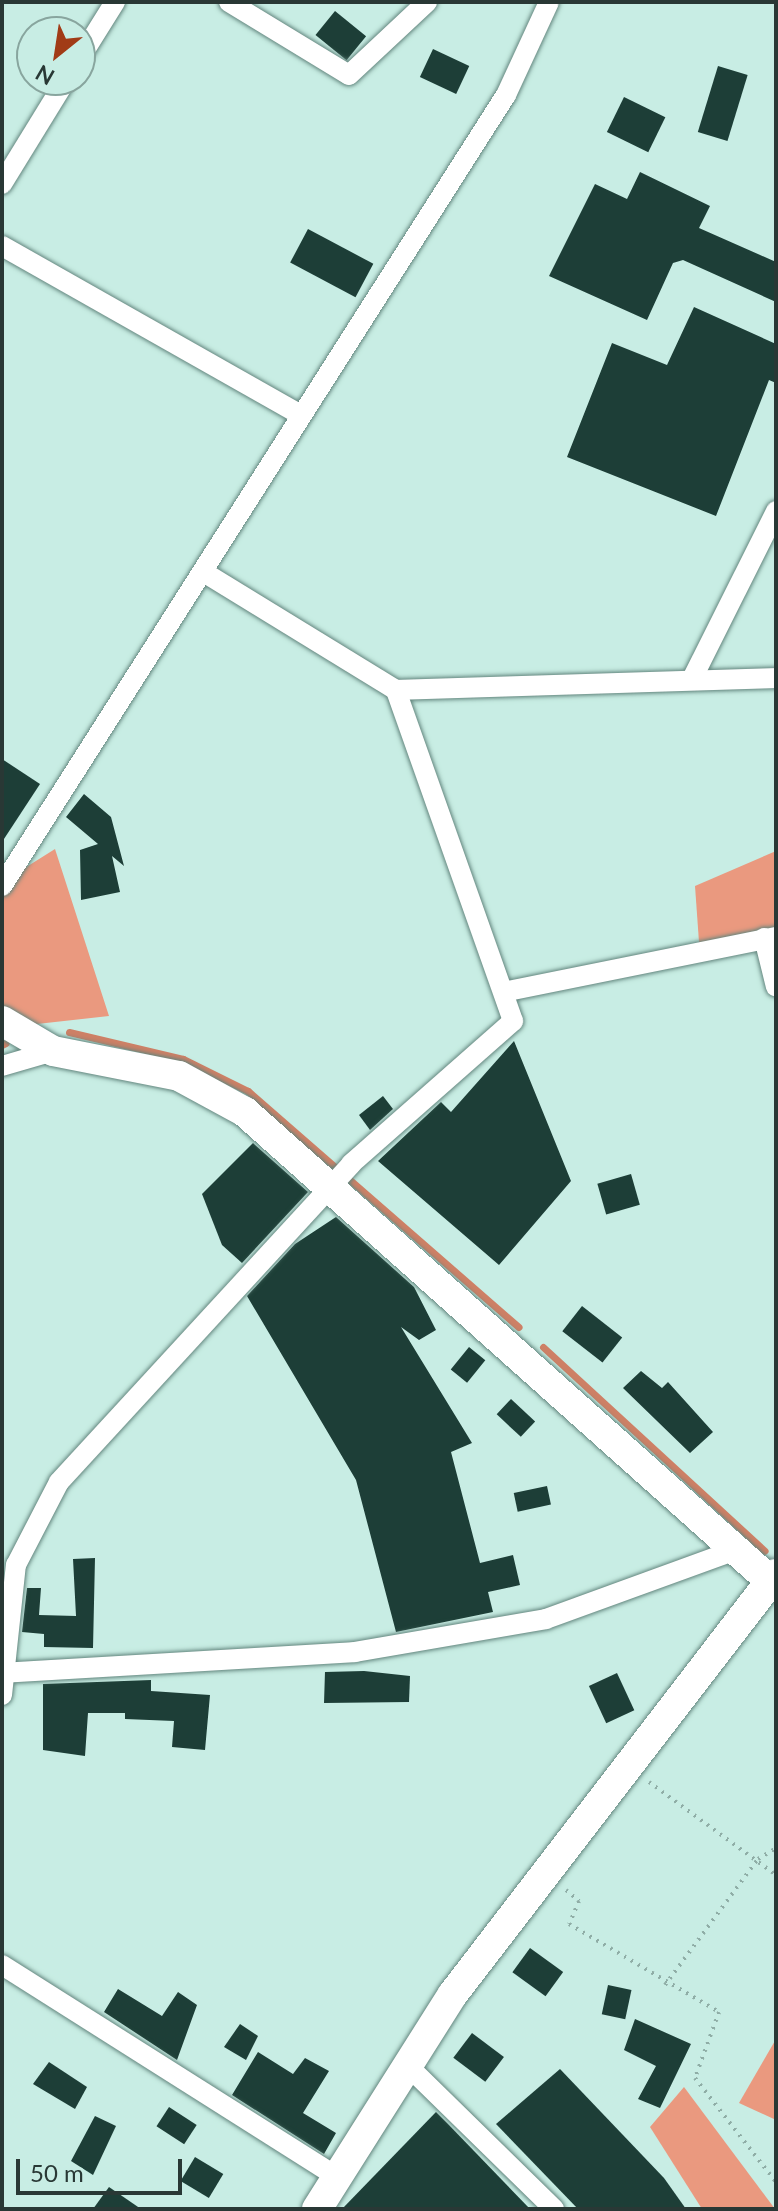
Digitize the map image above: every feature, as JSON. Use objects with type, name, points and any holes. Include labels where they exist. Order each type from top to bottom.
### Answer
[{"type":"street","points":[[96,32],[115,2]]},
{"type":"street","points":[[229,2],[349,75],[427,2]]},
{"type":"street","points":[[2,886],[205,573],[301,415],[506,95],[549,2]]},
{"type":"street","points":[[2,184],[56,96]]},
{"type":"street","points":[[2,246],[301,415]]},
{"type":"street","points":[[692,679],[776,511]]},
{"type":"street","points":[[205,573],[396,690],[776,678]]},
{"type":"street","points":[[2,1695],[16,1565],[59,1482],[340,1177],[513,1021],[508,991],[396,690]]},
{"type":"street","points":[[508,991],[770,938],[776,987]]},
{"type":"street","points":[[2,1021],[53,1051],[179,1076],[245,1112],[340,1177],[736,1550],[774,1581],[546,1873],[407,2065],[317,2209]]},
{"type":"street","points":[[2,1066],[53,1051]]},
{"type":"street","points":[[6,1673],[355,1652],[546,1619],[736,1550]]},
{"type":"street","points":[[2,1965],[337,2177]]},
{"type":"street","points":[[407,2065],[554,2209]]},
{"type":"path","points":[[628,1766],[776,1875]]},
{"type":"path","points":[[665,1985],[758,1859],[776,1848]]},
{"type":"path","points":[[546,1873],[579,1901],[569,1924],[665,1985],[719,2012],[695,2078],[776,2182]]},
{"type":"shaded area","points":[[55,849],[109,1016],[28,1025],[2,1006],[2,866],[12,876]]},
{"type":"shaded area","points":[[776,851],[776,927],[738,943],[699,942],[695,886]]},
{"type":"shaded area","points":[[776,2039],[776,2120],[739,2103]]},
{"type":"shaded area","points":[[684,2087],[775,2209],[702,2209],[650,2127]]},
{"type":"building","points":[[335,11],[366,36],[347,60],[315,35]]},
{"type":"building","points":[[433,49],[469,66],[456,94],[420,77]]},
{"type":"building","points":[[718,66],[748,75],[727,141],[698,132]]},
{"type":"building","points":[[624,97],[665,117],[648,152],[607,132]]},
{"type":"building","points":[[640,172],[710,206],[699,228],[776,262],[776,302],[683,260],[673,263],[647,320],[549,276],[595,184],[627,199]]},
{"type":"building","points":[[308,229],[373,264],[355,297],[290,263]]},
{"type":"building","points":[[694,307],[776,344],[776,383],[769,380],[716,516],[567,457],[612,343],[667,365]]},
{"type":"building","points":[[2,759],[40,784],[2,842]]},
{"type":"building","points":[[84,794],[111,817],[124,866],[112,856],[120,892],[81,900],[80,850],[98,844],[66,817]]},
{"type":"building","points":[[514,1041],[571,1181],[499,1265],[378,1161],[441,1102],[451,1112]]},
{"type":"building","points":[[383,1096],[393,1109],[370,1130],[359,1115]]},
{"type":"building","points":[[253,1143],[308,1192],[242,1263],[222,1245],[202,1194]]},
{"type":"building","points":[[631,1174],[640,1205],[606,1214],[597,1184]]},
{"type":"building","points":[[336,1217],[414,1287],[436,1330],[419,1340],[401,1327],[472,1443],[451,1452],[480,1563],[513,1555],[520,1585],[488,1592],[493,1612],[396,1632],[356,1480],[247,1296],[295,1244]]},
{"type":"building","points":[[582,1306],[622,1337],[602,1363],[562,1331]]},
{"type":"building","points":[[469,1347],[485,1360],[467,1383],[451,1370]]},
{"type":"building","points":[[641,1371],[662,1388],[668,1382],[713,1432],[690,1453],[623,1388]]},
{"type":"building","points":[[511,1399],[535,1422],[521,1437],[497,1414]]},
{"type":"building","points":[[547,1486],[551,1505],[518,1512],[514,1493]]},
{"type":"building","points":[[95,1558],[93,1648],[44,1647],[44,1634],[22,1632],[27,1588],[41,1588],[39,1615],[76,1616],[73,1559]]},
{"type":"building","points":[[364,1671],[410,1676],[409,1702],[324,1703],[325,1672]]},
{"type":"building","points":[[617,1673],[634,1710],[606,1723],[589,1686]]},
{"type":"building","points":[[151,1680],[151,1691],[210,1695],[205,1750],[172,1747],[174,1721],[125,1719],[125,1713],[88,1713],[85,1756],[43,1750],[43,1684]]},
{"type":"building","points":[[530,1948],[563,1972],[546,1996],[512,1972]]},
{"type":"building","points":[[608,1985],[631,1990],[625,2019],[602,2014]]},
{"type":"building","points":[[118,1989],[162,2016],[178,1992],[197,2005],[177,2060],[104,2012]]},
{"type":"building","points":[[635,2019],[691,2044],[660,2108],[638,2099],[656,2066],[624,2050]]},
{"type":"building","points":[[240,2024],[258,2036],[246,2060],[224,2047]]},
{"type":"building","points":[[472,2033],[504,2057],[485,2082],[453,2058]]},
{"type":"building","points":[[258,2052],[293,2074],[305,2058],[329,2071],[303,2113],[336,2133],[324,2154],[232,2095]]},
{"type":"building","points":[[49,2062],[87,2087],[75,2109],[33,2084]]},
{"type":"building","points":[[560,2069],[664,2178],[686,2209],[578,2209],[496,2124]]},
{"type":"building","points":[[169,2107],[197,2125],[184,2144],[156,2126]]},
{"type":"building","points":[[436,2112],[530,2209],[342,2209]]},
{"type":"building","points":[[95,2116],[116,2126],[93,2175],[71,2161]]},
{"type":"building","points":[[195,2157],[223,2174],[209,2198],[181,2181]]},
{"type":"building","points":[[109,2187],[141,2209],[93,2209]]},
{"type":"waterway","points":[[69,1032],[183,1059],[248,1091],[519,1327]]},
{"type":"waterway","points":[[2,1045],[6,1043]]},
{"type":"waterway","points":[[543,1347],[765,1551]]}]
